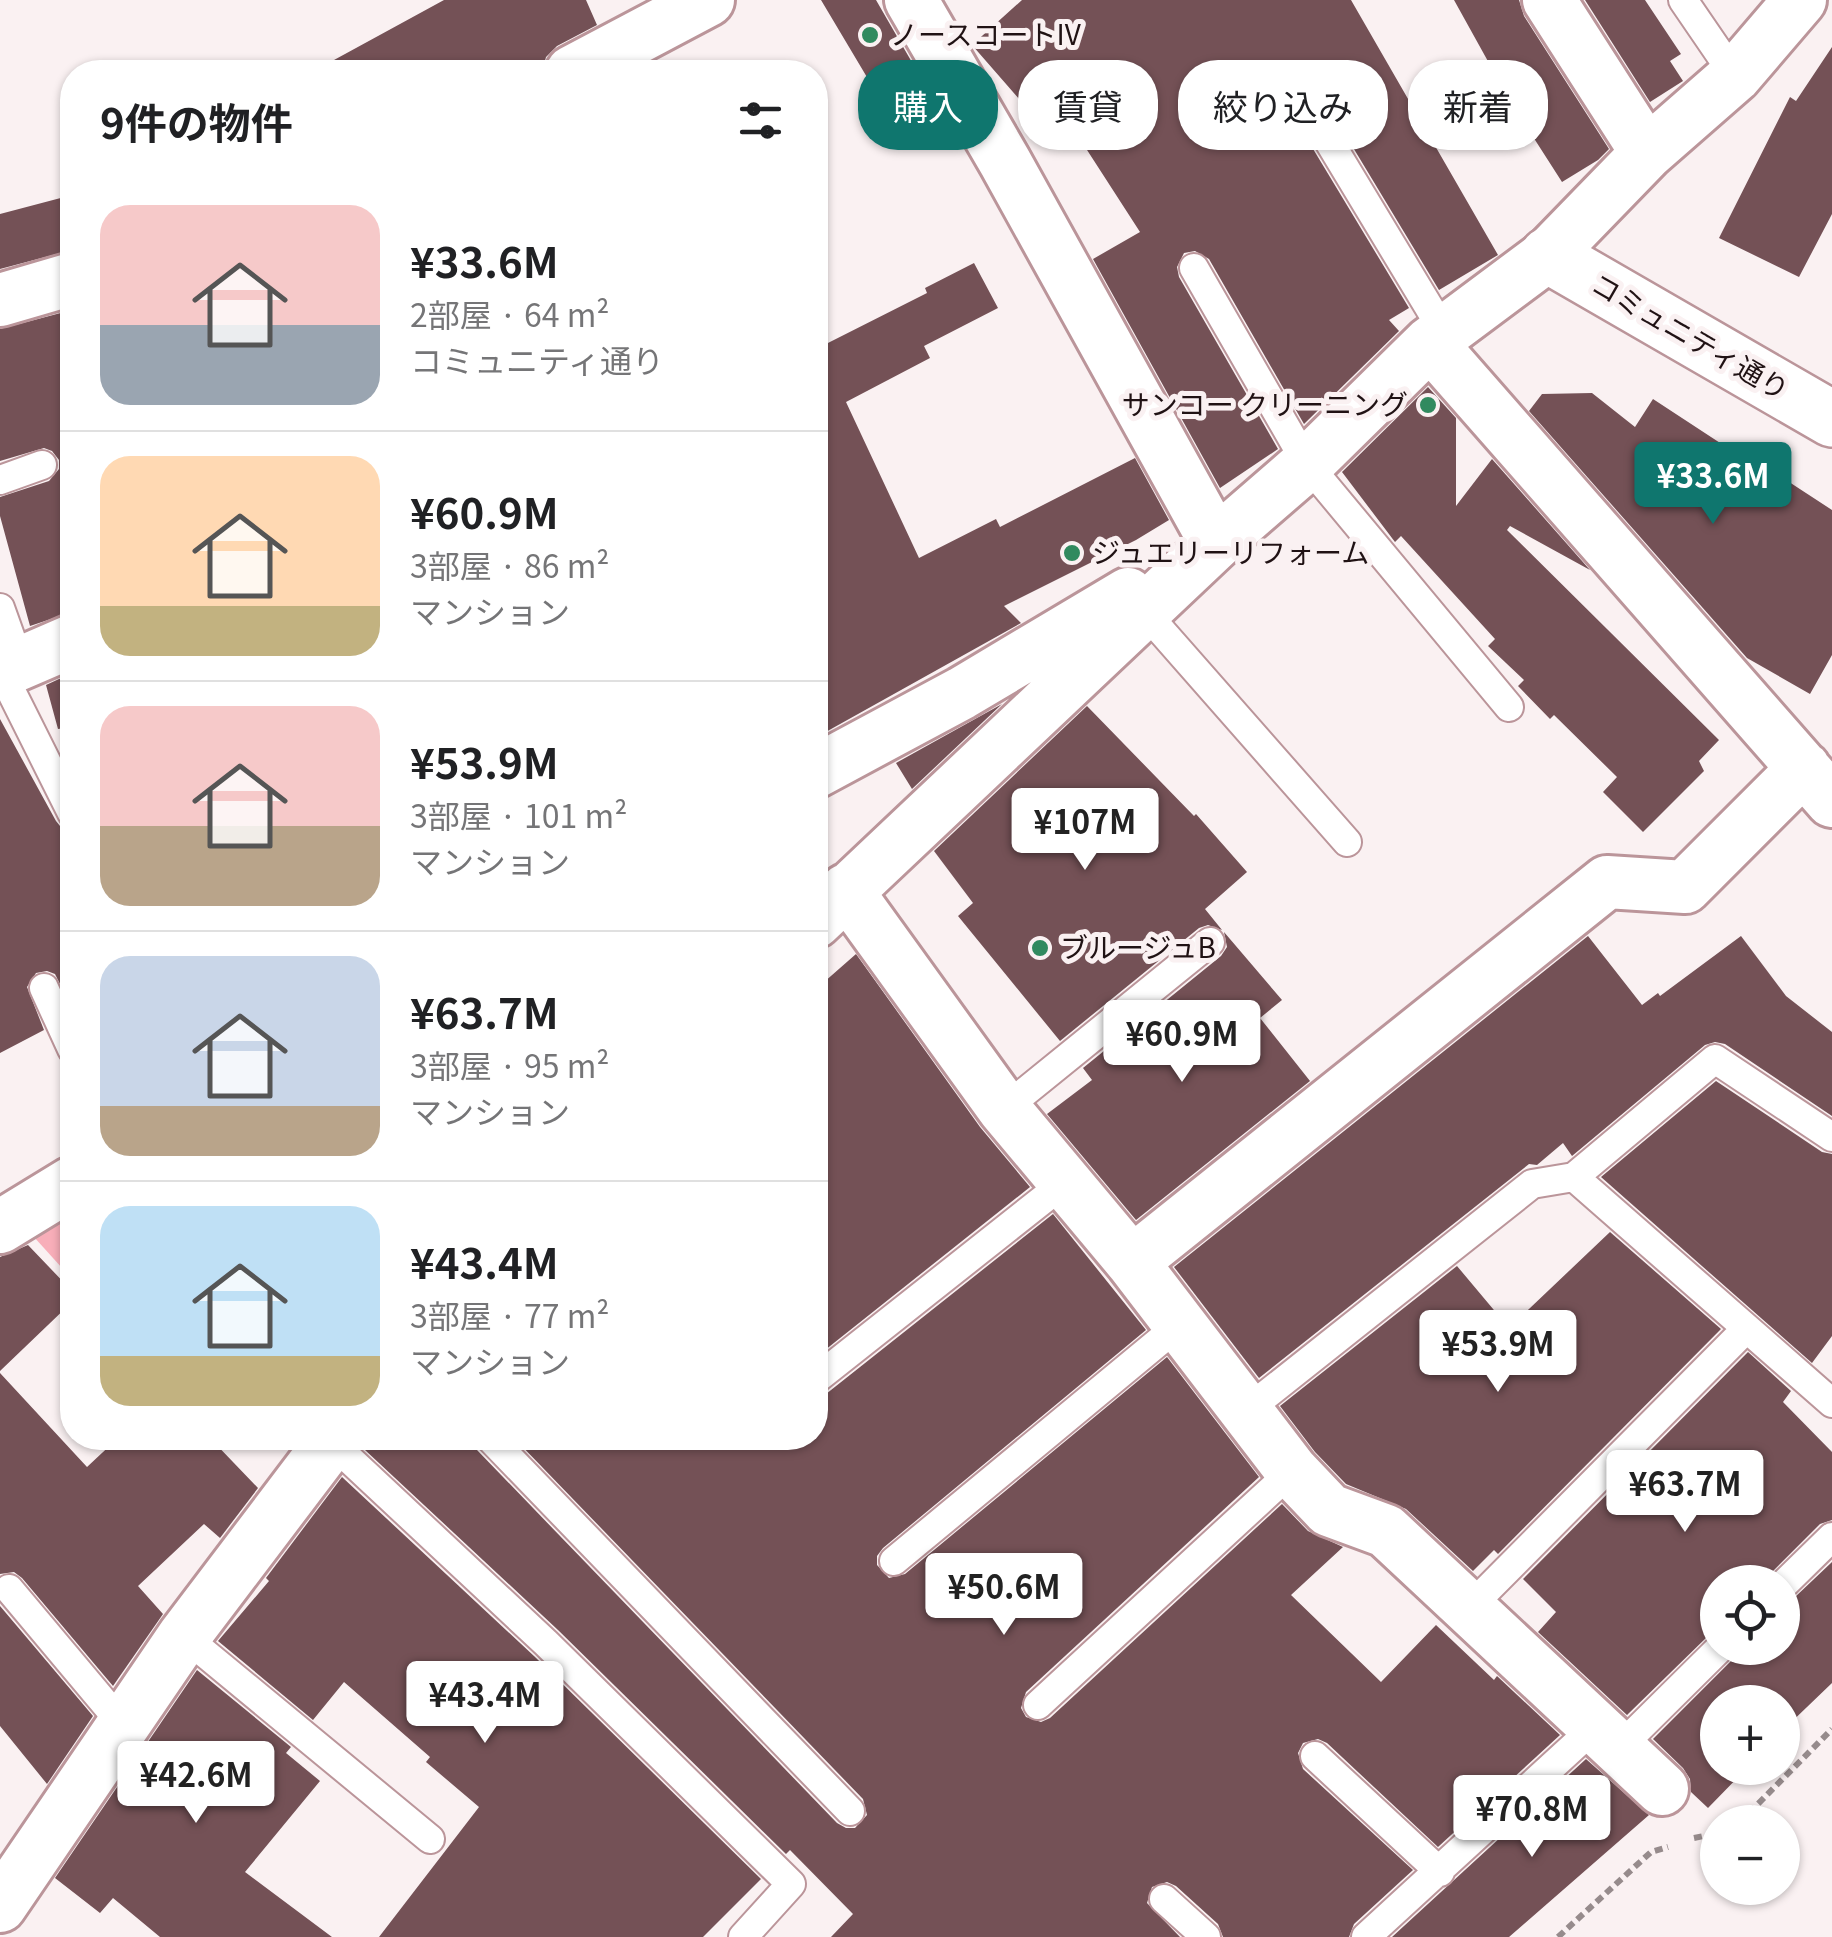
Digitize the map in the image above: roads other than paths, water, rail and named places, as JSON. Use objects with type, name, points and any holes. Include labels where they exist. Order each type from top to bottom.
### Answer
[{"type":"street","points":[[1549,0],[1647,153]]},
{"type":"street","points":[[1662,1790],[1386,1531],[1329,1510],[1292,1471],[1132,1262],[830,906],[1143,610],[1307,464],[1437,338],[1548,255],[1647,153],[1735,76],[1800,0]]},
{"type":"street","points":[[925,6],[1005,162],[1216,543]]},
{"type":"street","points":[[592,60],[676,8]]},
{"type":"street","name":"コミュニティ通り","points":[[1548,255],[1832,419]]},
{"type":"street","points":[[0,300],[60,282]]},
{"type":"street","points":[[1132,1262],[1606,882],[1686,886],[1818,784],[1437,338]]},
{"type":"street","points":[[828,765],[962,693],[1216,543]]},
{"type":"street","points":[[7,669],[60,645]]},
{"type":"street","points":[[0,1228],[60,1191]]},
{"type":"street","points":[[2,1899],[184,1636],[324,1450]]},
{"type":"lane","points":[[1684,0],[1735,76]]},
{"type":"lane","points":[[1332,150],[1437,338]]},
{"type":"lane","points":[[1194,268],[1307,464],[1509,707]]},
{"type":"lane","points":[[0,480],[42,465]]},
{"type":"lane","points":[[0,608],[7,669],[60,786]]},
{"type":"lane","points":[[1143,610],[1347,842]]},
{"type":"lane","points":[[1004,1109],[1210,942]]},
{"type":"lane","points":[[44,988],[60,1023]]},
{"type":"lane","points":[[1247,1410],[1532,1184],[1574,1177],[1715,1059],[1832,1138]]},
{"type":"lane","points":[[1574,1177],[1832,1403]]},
{"type":"lane","points":[[828,1370],[1064,1183]]},
{"type":"lane","points":[[894,1561],[1179,1326]]},
{"type":"lane","points":[[1468,1608],[1745,1330]]},
{"type":"lane","points":[[343,1450],[546,1643],[790,1884],[743,1937]]},
{"type":"lane","points":[[502,1450],[850,1811]]},
{"type":"lane","points":[[1038,1705],[1292,1471]]},
{"type":"lane","points":[[1800,1568],[1832,1537]]},
{"type":"lane","points":[[8,1589],[123,1726]]},
{"type":"lane","points":[[184,1636],[430,1839]]},
{"type":"lane","points":[[1366,1937],[1440,1872],[1700,1664]]},
{"type":"lane","points":[[1315,1756],[1440,1872]]},
{"type":"lane","points":[[1164,1899],[1206,1937]]},
{"type":"place","name":"ノースコートIV","points":[[870,35]]},
{"type":"place","name":"サンコー クリーニング","points":[[1428,405]]},
{"type":"place","name":"ジュエリーリフォーム","points":[[1072,553]]},
{"type":"place","name":"ブルージュB","points":[[1040,948]]}]
